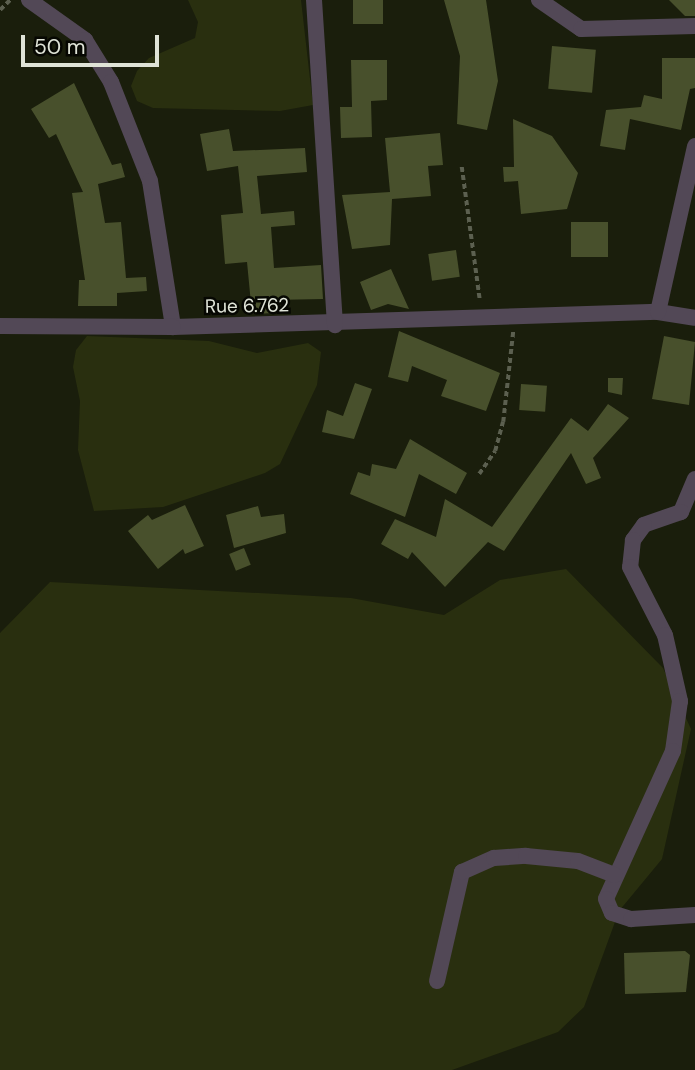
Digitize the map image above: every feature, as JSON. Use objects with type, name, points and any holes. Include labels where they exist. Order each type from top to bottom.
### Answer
[{"type":"street","points":[[29,0],[85,40],[111,82],[150,181],[173,327]]},
{"type":"street","points":[[314,0],[335,326]]},
{"type":"street","points":[[539,0],[581,29],[695,26]]},
{"type":"street","points":[[658,312],[695,146]]},
{"type":"street","name":"Rue 6.762","points":[[0,326],[335,326],[658,312],[695,318]]},
{"type":"street","points":[[695,479],[681,512],[644,525],[633,540],[630,567],[665,635],[680,701],[673,751],[614,875],[607,899],[612,914],[643,919],[695,915]]},
{"type":"street","points":[[438,981],[462,872],[494,858],[526,856],[578,862],[614,875]]},
{"type":"path","points":[[0,10],[10,0]]},
{"type":"path","points":[[463,167],[483,320]]},
{"type":"path","points":[[479,474],[503,422],[514,319]]},
{"type":"green space","points":[[188,0],[301,0],[313,105],[280,111],[153,108],[137,101],[131,86],[137,71],[149,58],[195,38],[198,22]]},
{"type":"green space","points":[[87,336],[209,341],[257,353],[308,343],[321,352],[317,385],[280,464],[265,473],[163,507],[94,511],[78,450],[80,401],[73,367],[76,350]]},
{"type":"green space","points":[[566,569],[663,668],[691,729],[662,859],[619,911],[584,1007],[558,1032],[452,1070],[0,1070],[0,633],[50,582],[351,598],[444,615],[500,580]]},
{"type":"building","points":[[353,0],[383,0],[383,24],[353,24]]},
{"type":"building","points":[[444,0],[486,0],[498,81],[487,130],[457,124],[460,56]]},
{"type":"building","points":[[669,0],[695,0],[695,16],[685,16]]},
{"type":"building","points":[[552,46],[596,50],[592,93],[548,89]]},
{"type":"building","points":[[662,58],[695,58],[695,88],[690,89],[681,130],[630,119],[625,150],[600,146],[606,110],[641,107],[644,95],[662,99]]},
{"type":"building","points":[[351,60],[387,60],[387,100],[371,101],[372,137],[341,138],[340,107],[352,107]]},
{"type":"building","points":[[74,83],[112,165],[121,163],[125,177],[98,184],[105,223],[121,222],[126,278],[146,277],[147,291],[117,293],[117,306],[78,306],[79,280],[85,280],[72,193],[83,192],[56,134],[49,138],[31,109]]},
{"type":"building","points":[[513,119],[552,136],[578,173],[567,209],[521,214],[518,181],[504,182],[503,167],[514,167]]},
{"type":"building","points":[[229,129],[233,151],[305,148],[307,172],[257,176],[261,214],[294,211],[295,225],[271,227],[274,268],[321,265],[323,299],[272,300],[273,313],[252,314],[247,262],[225,264],[221,215],[243,213],[238,166],[207,171],[200,134]]},
{"type":"building","points":[[440,133],[443,165],[428,166],[431,196],[392,199],[390,245],[352,249],[342,195],[390,192],[385,138]]},
{"type":"building","points":[[571,222],[608,222],[608,257],[571,257]]},
{"type":"building","points":[[456,250],[460,277],[432,281],[428,254]]},
{"type":"building","points":[[391,269],[409,309],[388,304],[371,310],[360,282]]},
{"type":"building","points":[[399,331],[500,373],[486,411],[441,396],[447,380],[412,366],[408,382],[388,377]]},
{"type":"building","points":[[664,336],[695,342],[689,405],[652,399]]},
{"type":"building","points":[[608,378],[623,378],[622,395],[608,392]]},
{"type":"building","points":[[355,383],[372,389],[354,439],[322,432],[327,410],[343,416]]},
{"type":"building","points":[[521,384],[547,386],[545,412],[519,410]]},
{"type":"building","points":[[608,404],[629,418],[593,458],[601,478],[586,484],[571,453],[504,551],[488,542],[445,587],[412,552],[408,559],[381,544],[395,519],[436,537],[445,499],[492,527],[571,418],[588,431]]},
{"type":"building","points":[[410,439],[467,473],[456,494],[419,474],[405,517],[350,494],[358,472],[370,476],[372,464],[396,469]]},
{"type":"building","points":[[185,505],[204,546],[185,554],[183,549],[158,569],[128,531],[148,515],[152,520]]},
{"type":"building","points":[[258,506],[261,517],[284,514],[286,533],[234,548],[226,515]]},
{"type":"building","points":[[244,548],[251,565],[236,571],[229,554]]},
{"type":"building","points":[[685,951],[690,955],[686,992],[625,994],[624,953]]}]
